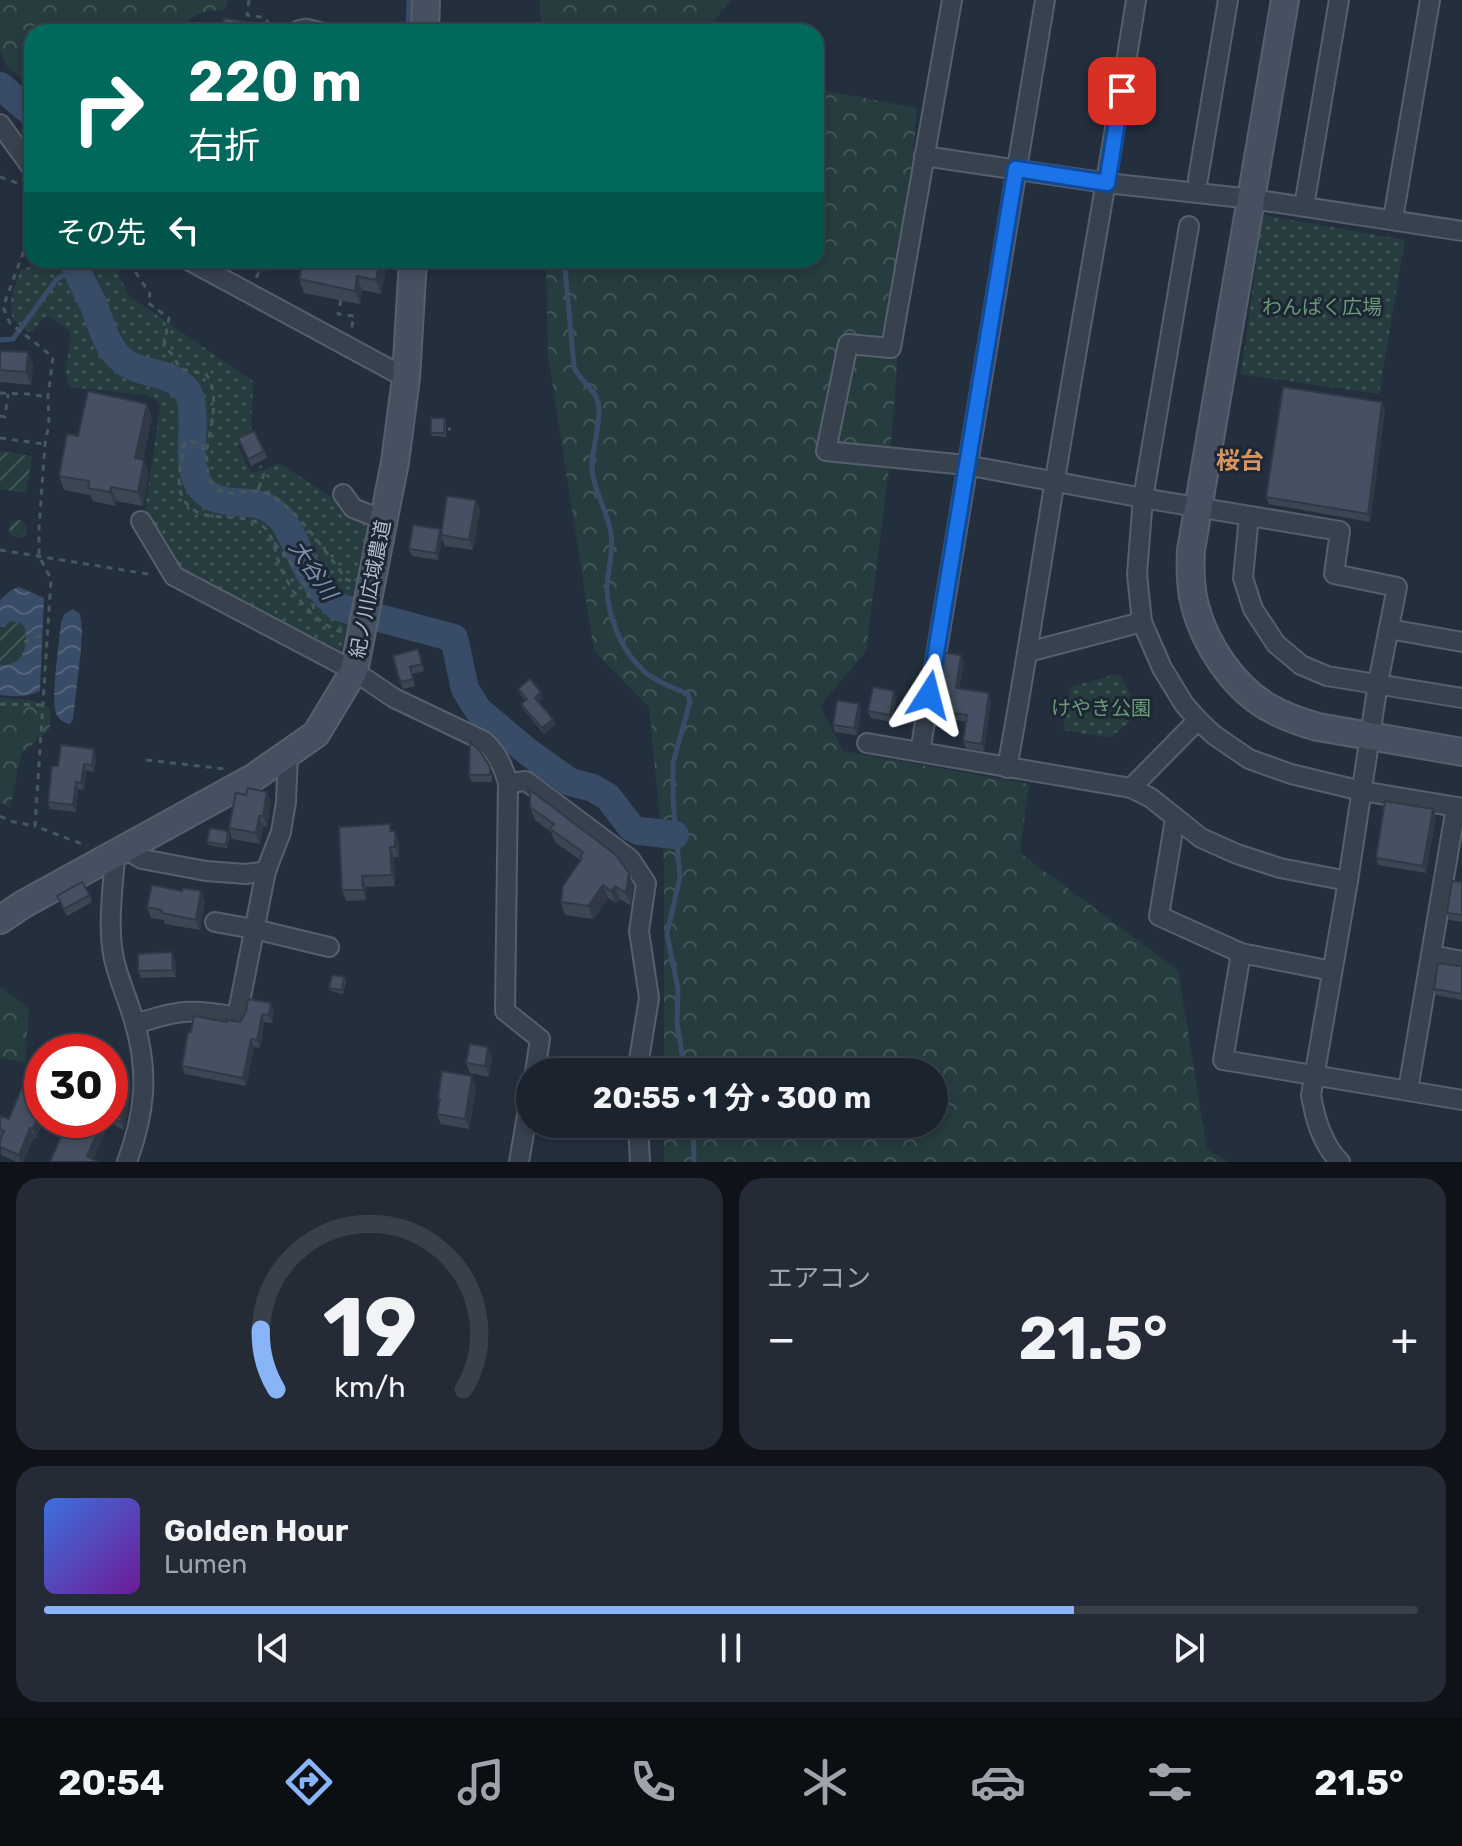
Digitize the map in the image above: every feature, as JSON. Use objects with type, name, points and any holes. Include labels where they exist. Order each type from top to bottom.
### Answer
[{"type":"street","points":[[425,24],[426,0]]},
{"type":"street","points":[[952,0],[891,348],[848,344],[826,451],[966,465],[1340,531],[1334,574],[1397,587],[1378,683],[1311,1095],[1315,1121],[1340,1162]]},
{"type":"street","points":[[920,752],[1045,0]]},
{"type":"street","points":[[1007,768],[1136,0]]},
{"type":"street","points":[[1198,179],[1228,0]]},
{"type":"street","points":[[1285,0],[1191,550],[1192,590],[1200,622],[1226,668],[1263,704],[1284,716],[1318,727],[1462,752]]},
{"type":"street","points":[[1304,206],[1339,0]]},
{"type":"street","points":[[1393,219],[1430,0]]},
{"type":"street","points":[[0,124],[24,157]]},
{"type":"street","points":[[924,156],[1107,183],[1304,206],[1462,231]]},
{"type":"street","points":[[1189,226],[1143,498],[1137,574],[1142,622],[1162,668],[1184,704],[1214,735],[1249,759],[1291,774],[1362,791],[1459,808],[1408,1090]]},
{"type":"street","points":[[203,268],[406,378]]},
{"type":"street","name":"紀ノ川広域農道","points":[[0,920],[258,774],[316,734],[354,671],[395,462],[406,378],[413,268]]},
{"type":"street","points":[[343,494],[353,508],[383,520]]},
{"type":"street","points":[[1249,516],[1243,578],[1253,609],[1276,644],[1301,665],[1327,676],[1462,698]]},
{"type":"street","points":[[141,521],[174,576],[354,671],[394,698],[484,741],[494,751],[508,783],[505,1011],[540,1039],[537,1058]]},
{"type":"street","points":[[1028,652],[1142,622]]},
{"type":"street","points":[[1389,629],[1462,642]]},
{"type":"street","points":[[1131,788],[1198,720]]},
{"type":"street","points":[[867,743],[1131,788],[1151,798],[1201,838],[1237,854],[1280,868],[1348,881]]},
{"type":"street","points":[[135,1024],[184,1012],[237,1017],[266,871],[281,832],[288,753]]},
{"type":"street","points":[[508,783],[526,781],[630,859],[646,883],[639,931],[649,998],[639,1058]]},
{"type":"street","points":[[1175,819],[1159,916],[1241,953],[1332,971]]},
{"type":"street","points":[[127,1162],[136,1136],[144,1091],[144,1069],[135,1024],[114,959],[111,932],[116,854],[206,871],[246,874],[266,871]]},
{"type":"street","points":[[215,922],[329,947]]},
{"type":"street","points":[[1241,953],[1223,1060],[1462,1100]]},
{"type":"street","points":[[1431,955],[1462,961]]},
{"type":"street","points":[[519,1162],[523,1138]]},
{"type":"street","points":[[639,1138],[640,1162]]},
{"type":"path","points":[[249,0],[247,15],[266,18],[268,24]]},
{"type":"path","points":[[0,177],[24,185]]},
{"type":"path","points":[[24,249],[1,307],[10,323],[53,357],[39,528],[39,556],[51,579],[35,826]]},
{"type":"path","points":[[136,268],[150,294],[148,303],[169,318],[164,346],[180,369],[206,374],[213,383],[206,454],[207,475],[214,486],[222,492],[258,490],[275,497],[290,510],[347,580],[366,613],[334,629],[303,605],[289,584],[273,542]]},
{"type":"path","points":[[131,276],[136,273]]},
{"type":"path","points":[[341,300],[338,314],[354,316],[348,347]]},
{"type":"path","points":[[0,393],[48,397]]},
{"type":"path","points":[[0,416],[5,417],[8,394]]},
{"type":"path","points":[[0,438],[45,444]]},
{"type":"path","points":[[206,454],[200,443],[187,441],[184,445],[179,487],[184,500],[202,514],[250,520],[262,525],[310,592],[315,614]]},
{"type":"path","points":[[258,490],[264,474],[260,466]]},
{"type":"path","points":[[0,550],[165,577]]},
{"type":"path","points":[[23,560],[24,554]]},
{"type":"path","points":[[24,642],[46,634]]},
{"type":"path","points":[[0,704],[44,705]]},
{"type":"path","points":[[146,760],[258,774]]},
{"type":"path","points":[[0,816],[116,854]]},
{"type":"green space","points":[[0,0],[228,0],[225,10],[199,14],[187,24],[24,24],[24,81],[6,65],[0,50]]},
{"type":"green space","points":[[540,0],[731,0],[712,24],[541,24]]},
{"type":"green space","points":[[824,91],[917,108],[889,469],[866,651],[820,706],[843,751],[1029,784],[1020,853],[1178,970],[1207,1149],[1228,1162],[664,1162],[664,1138],[948,1138],[948,1058],[664,1058],[664,862],[649,707],[594,651],[548,356],[546,268],[824,268]]},
{"type":"green space","name":"わんぱく広場","points":[[1263,215],[1405,240],[1379,394],[1241,374]]},
{"type":"green space","points":[[120,268],[118,273],[129,296],[253,381],[251,433],[238,446],[250,472],[282,465],[366,520],[345,655],[182,573],[145,509],[160,408],[157,400],[145,395],[70,387],[66,373],[69,331],[49,316],[29,332],[16,322],[12,314],[11,301],[21,270]]},
{"type":"green space","points":[[248,268],[279,268],[260,273]]},
{"type":"green space","points":[[0,451],[32,456],[26,493],[0,489]]},
{"type":"green space","points":[[18,520],[27,529],[18,538],[9,529]]},
{"type":"green space","points":[[11,621],[24,626],[25,647],[19,659],[8,665],[0,665],[0,627]]},
{"type":"green space","name":"けやき公園","points":[[1120,675],[1140,712],[1110,738],[1063,730],[1071,687]]},
{"type":"green space","points":[[0,697],[30,700],[50,708],[50,729],[21,754],[10,808],[0,803]]},
{"type":"green space","points":[[0,987],[29,1007],[27,1034],[24,1034],[24,1063],[0,1058]]},
{"type":"water","points":[[19,587],[44,598],[40,691],[20,696],[0,695],[0,665],[8,665],[19,659],[25,647],[26,633],[20,623],[11,621],[0,627],[0,600]]},
{"type":"water","points":[[73,609],[80,614],[82,630],[70,724],[57,715],[54,695],[61,624],[64,614]]},
{"type":"building","points":[[224,18],[257,24],[223,24]]},
{"type":"building","points":[[301,268],[378,268],[376,280],[357,276],[355,291],[299,279]]},
{"type":"building","points":[[0,351],[28,352],[26,372],[0,370]]},
{"type":"building","points":[[1283,387],[1382,402],[1368,514],[1266,497]]},
{"type":"building","points":[[88,391],[147,404],[135,458],[144,460],[138,492],[111,487],[110,492],[88,488],[89,481],[59,476],[67,434],[78,436]]},
{"type":"building","points":[[431,418],[445,418],[444,433],[431,433]]},
{"type":"building","points":[[254,431],[264,451],[248,459],[238,438]]},
{"type":"building","points":[[447,496],[476,500],[469,540],[441,535]]},
{"type":"building","points":[[413,525],[440,529],[436,553],[409,549]]},
{"type":"building","points":[[418,649],[422,664],[410,667],[413,679],[400,682],[393,656]]},
{"type":"building","points":[[945,653],[961,655],[956,688],[989,693],[982,744],[963,741],[967,715],[935,710]]},
{"type":"building","points":[[530,679],[541,692],[535,698],[553,719],[542,728],[521,704],[527,699],[518,689]]},
{"type":"building","points":[[873,687],[894,691],[890,715],[868,711]]},
{"type":"building","points":[[837,700],[859,704],[854,728],[833,725]]},
{"type":"building","points":[[470,742],[490,767],[490,775],[469,775]]},
{"type":"building","points":[[61,745],[94,749],[92,765],[84,764],[81,783],[76,782],[73,805],[48,802],[52,766],[58,766]]},
{"type":"building","points":[[248,788],[267,792],[256,833],[229,828],[236,793],[246,795]]},
{"type":"building","points":[[530,790],[616,855],[629,873],[626,893],[615,886],[611,891],[603,885],[588,906],[561,902],[563,886],[583,852],[550,829],[554,824],[530,807]]},
{"type":"building","points":[[1385,801],[1433,809],[1423,866],[1376,858]]},
{"type":"building","points":[[390,824],[390,831],[395,831],[395,847],[390,847],[392,875],[362,876],[363,890],[342,890],[339,827]]},
{"type":"building","points":[[210,828],[228,831],[226,845],[207,842]]},
{"type":"building","points":[[1452,881],[1462,882],[1462,915],[1447,913]]},
{"type":"building","points":[[82,882],[90,895],[64,909],[57,896]]},
{"type":"building","points":[[152,885],[201,891],[196,920],[147,907]]},
{"type":"building","points":[[172,952],[173,970],[138,971],[138,954]]},
{"type":"building","points":[[1438,963],[1462,965],[1462,994],[1434,989]]},
{"type":"building","points":[[332,975],[344,977],[342,990],[329,988]]},
{"type":"building","points":[[248,999],[271,1003],[269,1015],[262,1014],[257,1040],[251,1039],[243,1078],[182,1066],[194,1016],[240,1022]]},
{"type":"building","points":[[470,1044],[488,1047],[485,1066],[466,1063]]},
{"type":"building","points":[[442,1071],[472,1076],[465,1119],[437,1114]]},
{"type":"building","points":[[24,1082],[26,1138],[19,1155],[0,1147],[4,1131],[0,1129],[0,1116],[9,1119]]},
{"type":"building","points":[[60,1138],[95,1138],[87,1156],[97,1162],[50,1162]]},
{"type":"waterway","points":[[408,24],[409,0]]},
{"type":"waterway","name":"大谷川","points":[[0,86],[24,106]]},
{"type":"waterway","name":"大谷川","points":[[76,268],[116,355],[138,369],[173,380],[187,391],[192,409],[193,466],[201,488],[219,499],[263,506],[279,516],[315,581],[338,607],[454,638],[465,689],[478,710],[570,782],[593,788],[608,797],[631,827],[639,831],[675,835]]},
{"type":"waterway","points":[[565,268],[574,367],[598,402],[592,472],[611,534],[607,589],[613,623],[623,645],[637,664],[654,679],[688,694],[690,702],[673,763],[680,877],[667,934],[678,989],[677,1023],[683,1058]]},
{"type":"waterway","points":[[0,340],[13,339],[57,279],[78,273]]},
{"type":"waterway","points":[[693,1138],[694,1162]]},
{"type":"district","name":"桜台","points":[[1240,461]]},
{"type":"route","points":[[929,695],[1016,169],[1107,183],[1122,91]]}]
